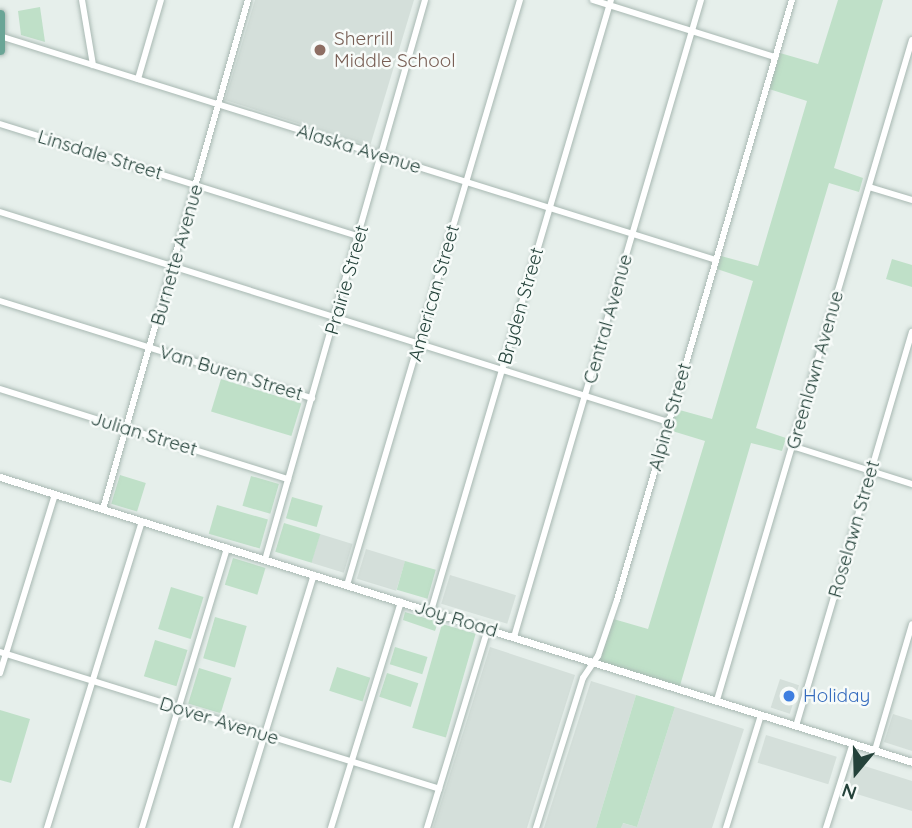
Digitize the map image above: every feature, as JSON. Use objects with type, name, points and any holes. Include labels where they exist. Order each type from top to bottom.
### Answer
[{"type":"main road","points":[[0,14],[3,37],[0,50]]},
{"type":"street","points":[[82,0],[93,65]]},
{"type":"street","points":[[138,79],[161,0]]},
{"type":"street","name":"Burnette Avenue","points":[[103,509],[248,0]]},
{"type":"street","name":"Prairie Street","points":[[265,559],[360,237],[425,0]]},
{"type":"street","name":"American Street","points":[[348,585],[520,0]]},
{"type":"street","points":[[593,0],[610,3],[775,57]]},
{"type":"street","name":"Central Avenue","points":[[514,637],[701,0]]},
{"type":"street","name":"Alpine Street","points":[[536,828],[583,678],[593,662],[617,600],[792,0]]},
{"type":"street","name":"Bryden Street","points":[[431,611],[610,3]]},
{"type":"street","name":"Alaska Avenue","points":[[3,37],[716,260]]},
{"type":"street","name":"Greenlawn Avenue","points":[[717,700],[912,40]]},
{"type":"street","name":"Linsdale Street","points":[[0,124],[360,237]]},
{"type":"street","points":[[869,187],[912,200]]},
{"type":"street","points":[[0,212],[668,422]]},
{"type":"street","name":"Van Buren Street","points":[[0,301],[312,398]]},
{"type":"street","name":"Roselawn Street","points":[[796,726],[912,332]]},
{"type":"street","name":"Julian Street","points":[[0,389],[288,479]]},
{"type":"street","points":[[792,446],[912,484]]},
{"type":"street","name":"Joy Road","points":[[0,477],[912,762]]},
{"type":"street","points":[[0,673],[3,653],[55,494]]},
{"type":"street","points":[[47,828],[142,521]]},
{"type":"street","points":[[142,828],[228,548]]},
{"type":"street","points":[[236,828],[314,575]]},
{"type":"street","points":[[331,828],[401,602]]},
{"type":"street","points":[[875,750],[912,624]]},
{"type":"street","points":[[427,828],[488,629]]},
{"type":"street","name":"Dover Avenue","points":[[3,653],[439,789]]},
{"type":"street","points":[[726,828],[761,715]]},
{"type":"street","points":[[826,828],[853,743]]},
{"type":"shaded area","name":"Sherrill Middle School","points":[[255,0],[414,0],[370,146],[225,100]]},
{"type":"shaded area","points":[[320,534],[353,544],[344,573],[311,563]]},
{"type":"shaded area","points":[[366,549],[405,561],[396,591],[357,579]]},
{"type":"shaded area","points":[[450,575],[516,595],[507,624],[441,604]]},
{"type":"shaded area","points":[[490,647],[575,675],[527,828],[433,828]]},
{"type":"shaded area","points":[[780,679],[799,685],[790,714],[771,708]]},
{"type":"shaded area","points":[[591,681],[636,695],[596,828],[544,828]]},
{"type":"shaded area","points":[[675,707],[744,729],[712,828],[621,828],[622,823],[637,827]]},
{"type":"shaded area","points":[[893,714],[912,720],[912,751],[884,742]]},
{"type":"shaded area","points":[[766,735],[837,757],[828,784],[758,763]]},
{"type":"shaded area","points":[[855,763],[912,781],[912,811],[847,791]]},
{"type":"green space","points":[[838,0],[883,0],[834,168],[863,178],[859,192],[829,183],[756,428],[786,438],[782,451],[751,443],[679,689],[597,663],[610,618],[648,629],[705,441],[669,430],[676,409],[712,419],[753,281],[717,269],[721,256],[758,266],[807,101],[769,89],[780,53],[818,64]]},
{"type":"green space","points":[[40,7],[45,42],[21,35],[18,11]]},
{"type":"green space","points":[[892,259],[912,265],[912,287],[886,279]]},
{"type":"green space","points":[[221,379],[301,404],[291,436],[211,412]]},
{"type":"green space","points":[[120,475],[146,483],[137,512],[111,504]]},
{"type":"green space","points":[[251,476],[279,484],[270,514],[242,506]]},
{"type":"green space","points":[[292,497],[323,506],[317,527],[286,518]]},
{"type":"green space","points":[[217,505],[268,520],[260,548],[209,534]]},
{"type":"green space","points":[[284,523],[320,534],[312,563],[275,552]]},
{"type":"green space","points":[[233,558],[266,568],[257,595],[225,585]]},
{"type":"green space","points":[[405,561],[436,570],[427,599],[397,590]]},
{"type":"green space","points":[[171,587],[204,597],[191,639],[158,629]]},
{"type":"green space","points":[[405,612],[438,622],[435,631],[403,620]]},
{"type":"green space","points":[[215,617],[247,626],[235,667],[203,658]]},
{"type":"green space","points":[[442,624],[476,634],[446,737],[412,728]]},
{"type":"green space","points":[[155,640],[188,650],[176,686],[144,676]]},
{"type":"green space","points":[[395,647],[428,657],[422,674],[390,664]]},
{"type":"green space","points":[[337,667],[370,678],[363,702],[329,691]]},
{"type":"green space","points":[[199,668],[232,678],[221,713],[188,703]]},
{"type":"green space","points":[[387,673],[418,683],[411,707],[379,697]]},
{"type":"green space","points":[[636,695],[675,707],[637,827],[623,823],[621,828],[596,828]]},
{"type":"green space","points":[[0,710],[30,719],[11,783],[0,780]]},
{"type":"place","name":"Sherrill Middle School","points":[[320,50]]},
{"type":"place","name":"Holiday","points":[[789,696]]}]
